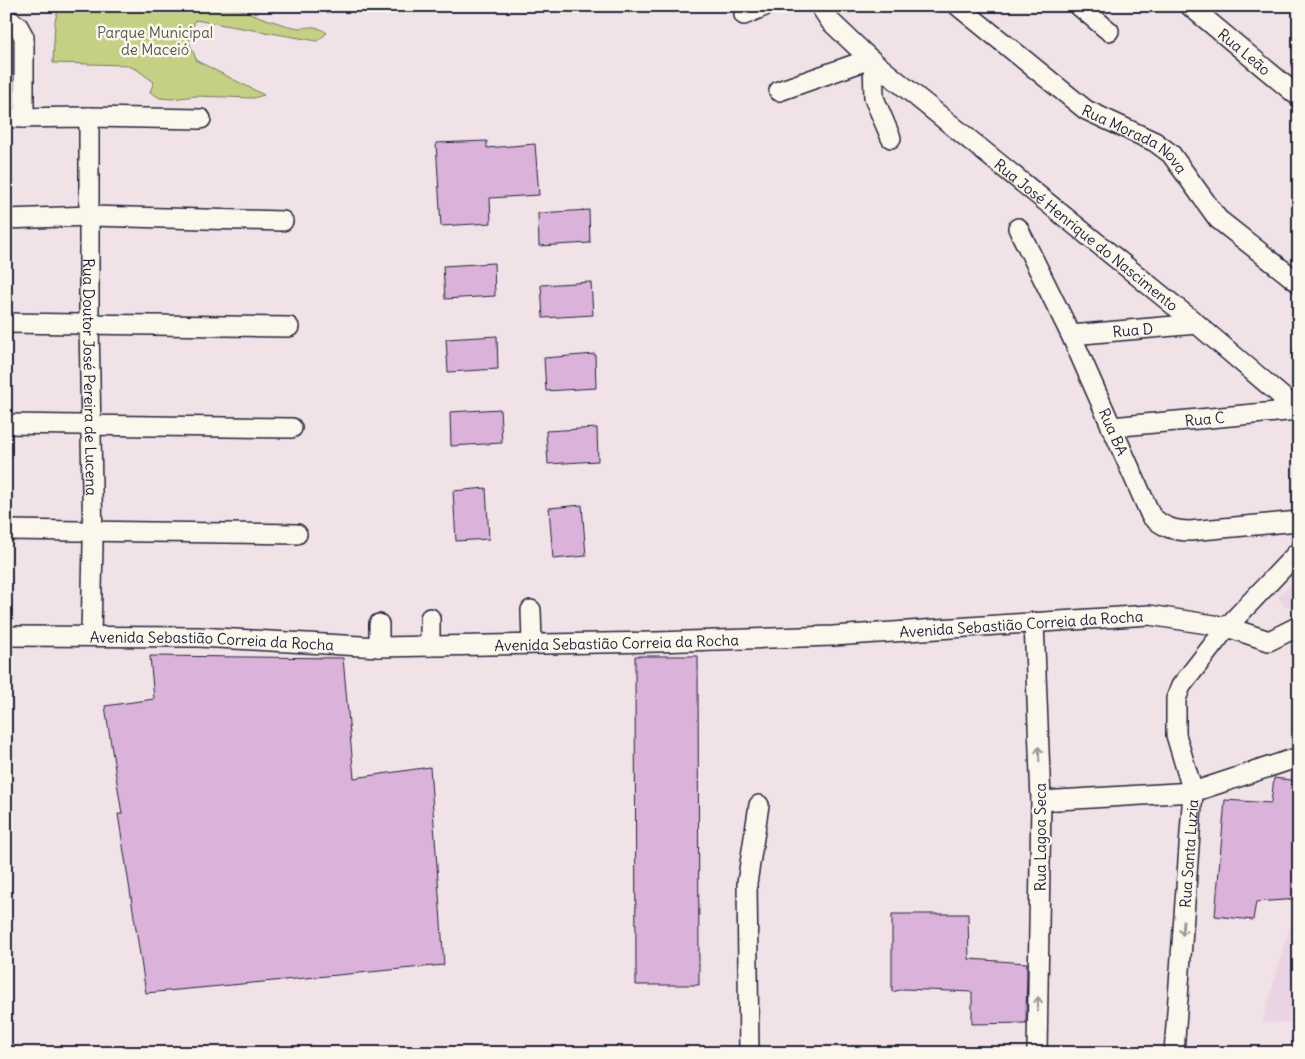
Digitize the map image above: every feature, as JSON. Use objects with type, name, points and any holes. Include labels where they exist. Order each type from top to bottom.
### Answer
[{"type":"street","points":[[744,15],[765,6]]},
{"type":"street","name":"Rua José Henrique do Nascimento","points":[[820,6],[830,20],[871,60],[1197,324],[1298,410]]},
{"type":"street","name":"Rua Morada Nova","points":[[958,6],[1086,110],[1155,142],[1171,154],[1218,219],[1299,283]]},
{"type":"street","points":[[1079,6],[1109,31]]},
{"type":"street","name":"Rua Leão","points":[[1190,6],[1299,97]]},
{"type":"street","points":[[6,18],[18,26],[24,38],[15,118],[201,119]]},
{"type":"street","points":[[779,91],[871,60],[874,98],[891,138]]},
{"type":"street","name":"Rua Doutor José Pereira de Lucena","points":[[90,117],[91,636]]},
{"type":"street","points":[[6,219],[90,216],[283,221]]},
{"type":"street","name":"Rua BA","points":[[1018,228],[1071,335],[1151,516],[1161,525],[1176,531],[1299,521]]},
{"type":"street","points":[[6,323],[289,327]]},
{"type":"street","name":"Rua D","points":[[1071,335],[1197,324]]},
{"type":"street","name":"Rua C","points":[[1111,427],[1298,410]]},
{"type":"street","points":[[6,424],[292,428]]},
{"type":"street","points":[[6,530],[296,534]]},
{"type":"street","name":"Rua Santa Luzia","points":[[1174,1053],[1193,792],[1176,735],[1176,700],[1181,686],[1227,627],[1299,552]]},
{"type":"street","points":[[531,610],[532,643]]},
{"type":"street","name":"Avenida Sebastião Correia da Rocha","points":[[6,636],[198,638],[380,647],[656,642],[833,636],[1150,615],[1227,627],[1269,641],[1299,626]]},
{"type":"street","points":[[430,618],[430,646]]},
{"type":"street","name":"Rua Lagoa Seca","points":[[1034,622],[1041,801],[1037,1053]]},
{"type":"street","points":[[379,624],[380,647]]},
{"type":"street","points":[[1041,801],[1193,792],[1299,757]]},
{"type":"street","points":[[749,1053],[747,883],[758,805]]},
{"type":"shaded area","points":[[1299,576],[1299,603],[1286,608],[1278,597]]},
{"type":"shaded area","points":[[1299,894],[1299,1022],[1262,1023]]},
{"type":"green space","name":"Parque Municipal de Maceió","points":[[59,6],[235,6],[281,24],[299,28],[313,27],[327,33],[317,41],[195,20],[189,42],[197,61],[264,95],[253,98],[196,96],[172,99],[160,98],[150,92],[154,82],[136,69],[125,65],[53,63],[55,21]]},
{"type":"building","points":[[487,141],[487,148],[535,144],[539,195],[490,198],[491,223],[441,226],[436,143]]},
{"type":"building","points":[[589,210],[590,243],[539,246],[538,213]]},
{"type":"building","points":[[494,263],[495,296],[445,299],[443,266]]},
{"type":"building","points":[[591,282],[593,315],[543,318],[541,285]]},
{"type":"building","points":[[497,336],[498,369],[448,372],[446,339]]},
{"type":"building","points":[[595,354],[596,388],[546,391],[544,358]]},
{"type":"building","points":[[500,409],[502,443],[451,446],[450,412]]},
{"type":"building","points":[[597,428],[598,461],[548,464],[546,431]]},
{"type":"building","points":[[486,488],[489,539],[456,541],[453,491]]},
{"type":"building","points":[[582,505],[586,556],[553,559],[549,508]]},
{"type":"building","points":[[150,656],[343,658],[354,778],[430,767],[444,965],[146,993],[118,814],[122,814],[105,706],[154,699]]},
{"type":"building","points":[[635,656],[698,656],[699,985],[636,985]]},
{"type":"building","points":[[1274,778],[1299,781],[1299,853],[1296,853],[1295,871],[1299,871],[1299,899],[1256,902],[1253,920],[1215,916],[1225,800],[1271,803]]},
{"type":"building","points":[[892,914],[968,914],[969,959],[1027,963],[1026,1023],[972,1024],[972,992],[904,989],[892,992]]}]
